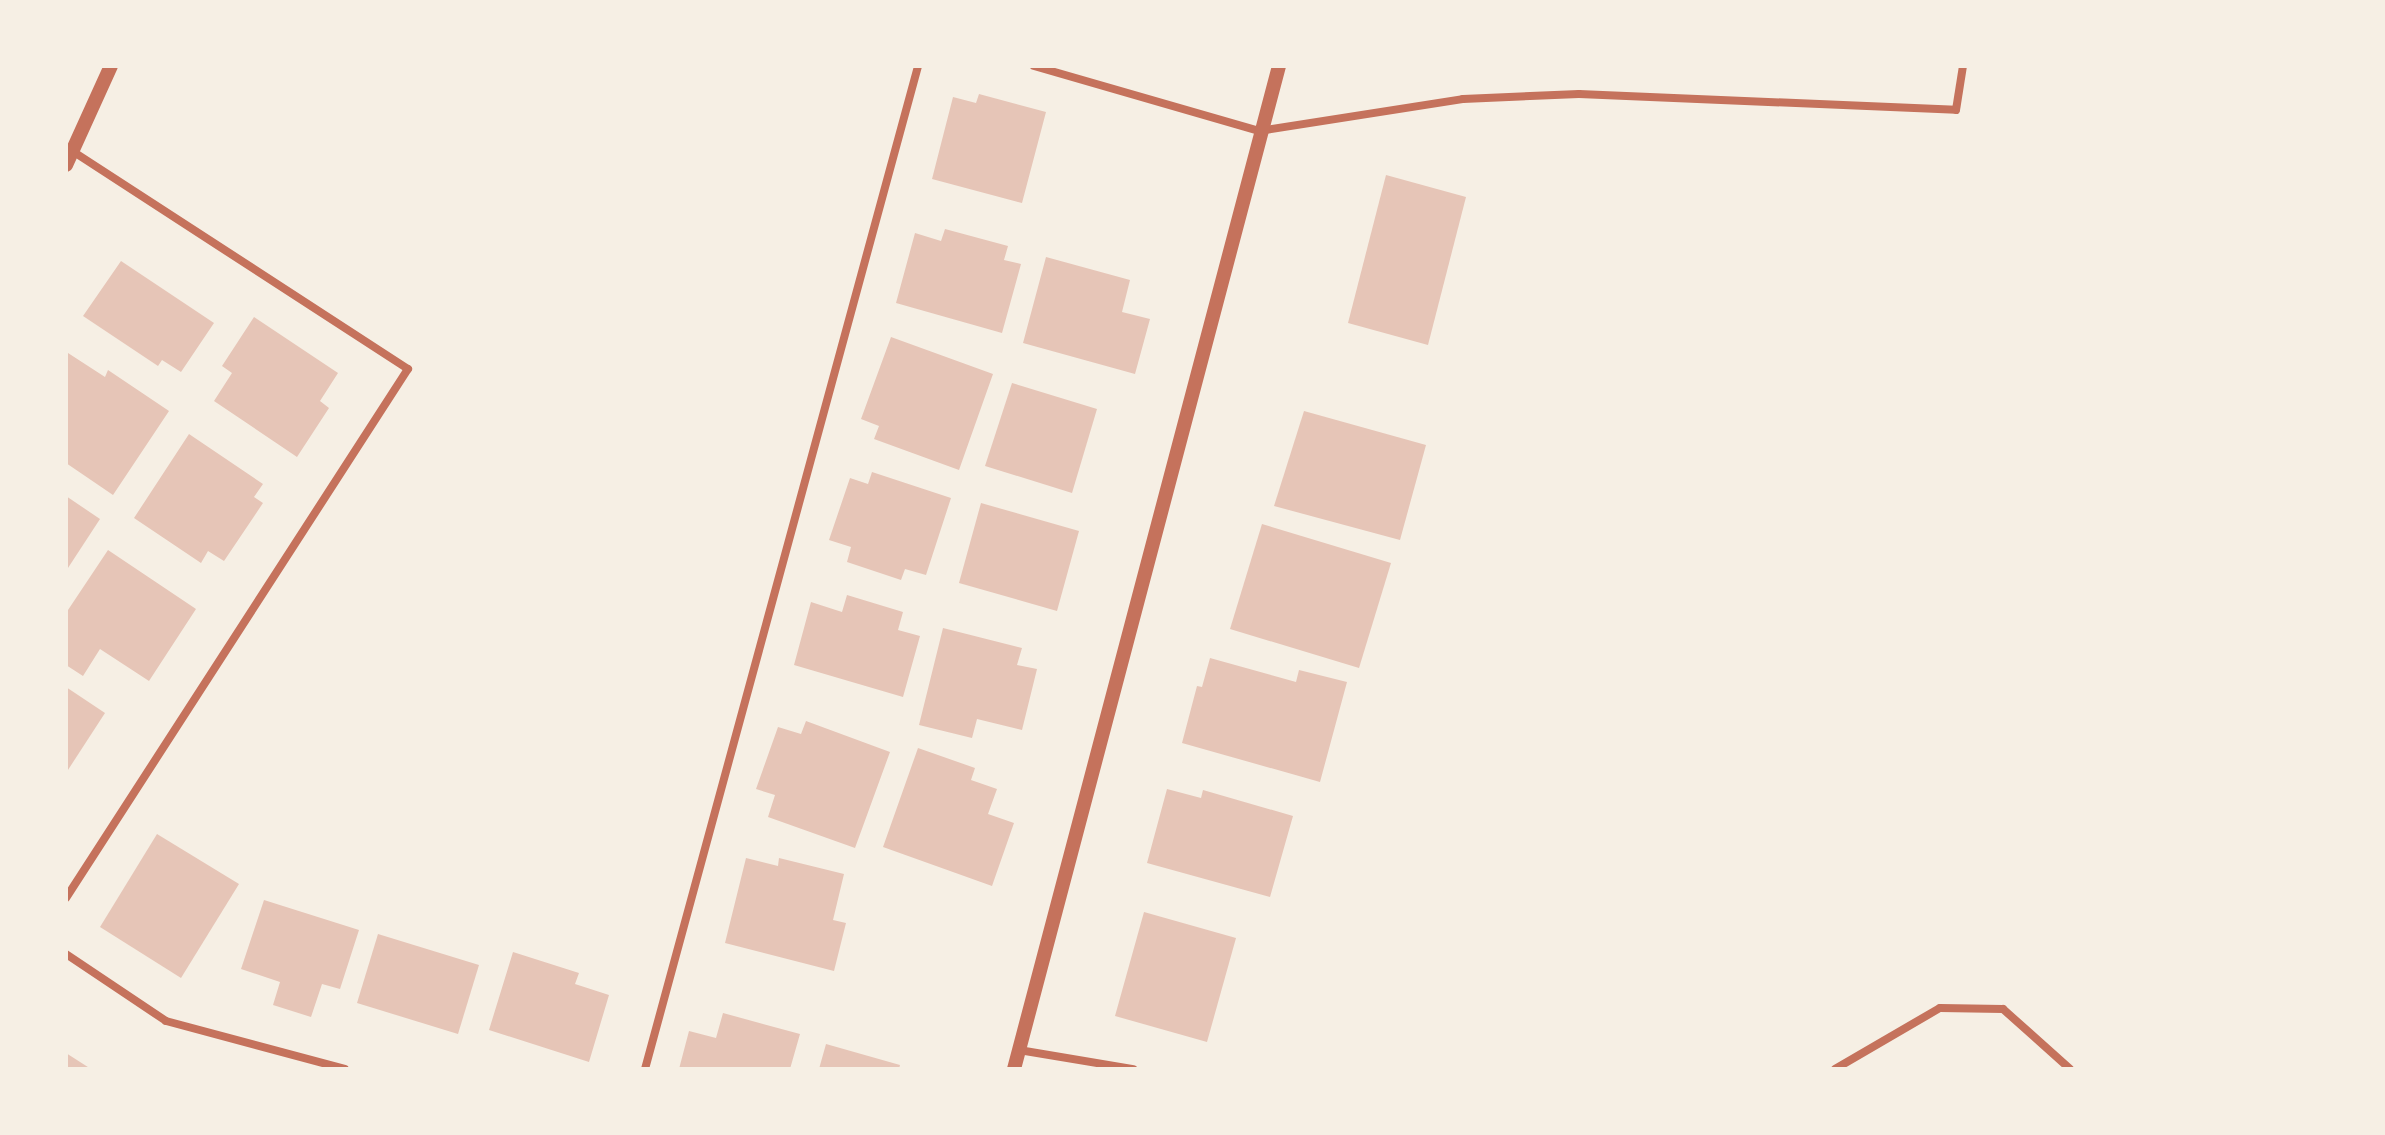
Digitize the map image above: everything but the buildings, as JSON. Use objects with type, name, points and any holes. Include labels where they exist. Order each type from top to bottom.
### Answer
[{"type":"street","points":[[66,898],[408,369],[70,158],[111,66]]},
{"type":"street","points":[[645,1069],[918,66]]},
{"type":"street","points":[[1034,66],[1259,131],[1463,99],[1579,94],[1956,110],[1963,66]]},
{"type":"street","points":[[1014,1069],[1259,131],[1279,66]]},
{"type":"street","points":[[66,954],[166,1021],[345,1069]]},
{"type":"street","points":[[1835,1069],[1940,1008],[2003,1009],[2070,1069]]},
{"type":"street","points":[[1019,1050],[1133,1069]]}]
